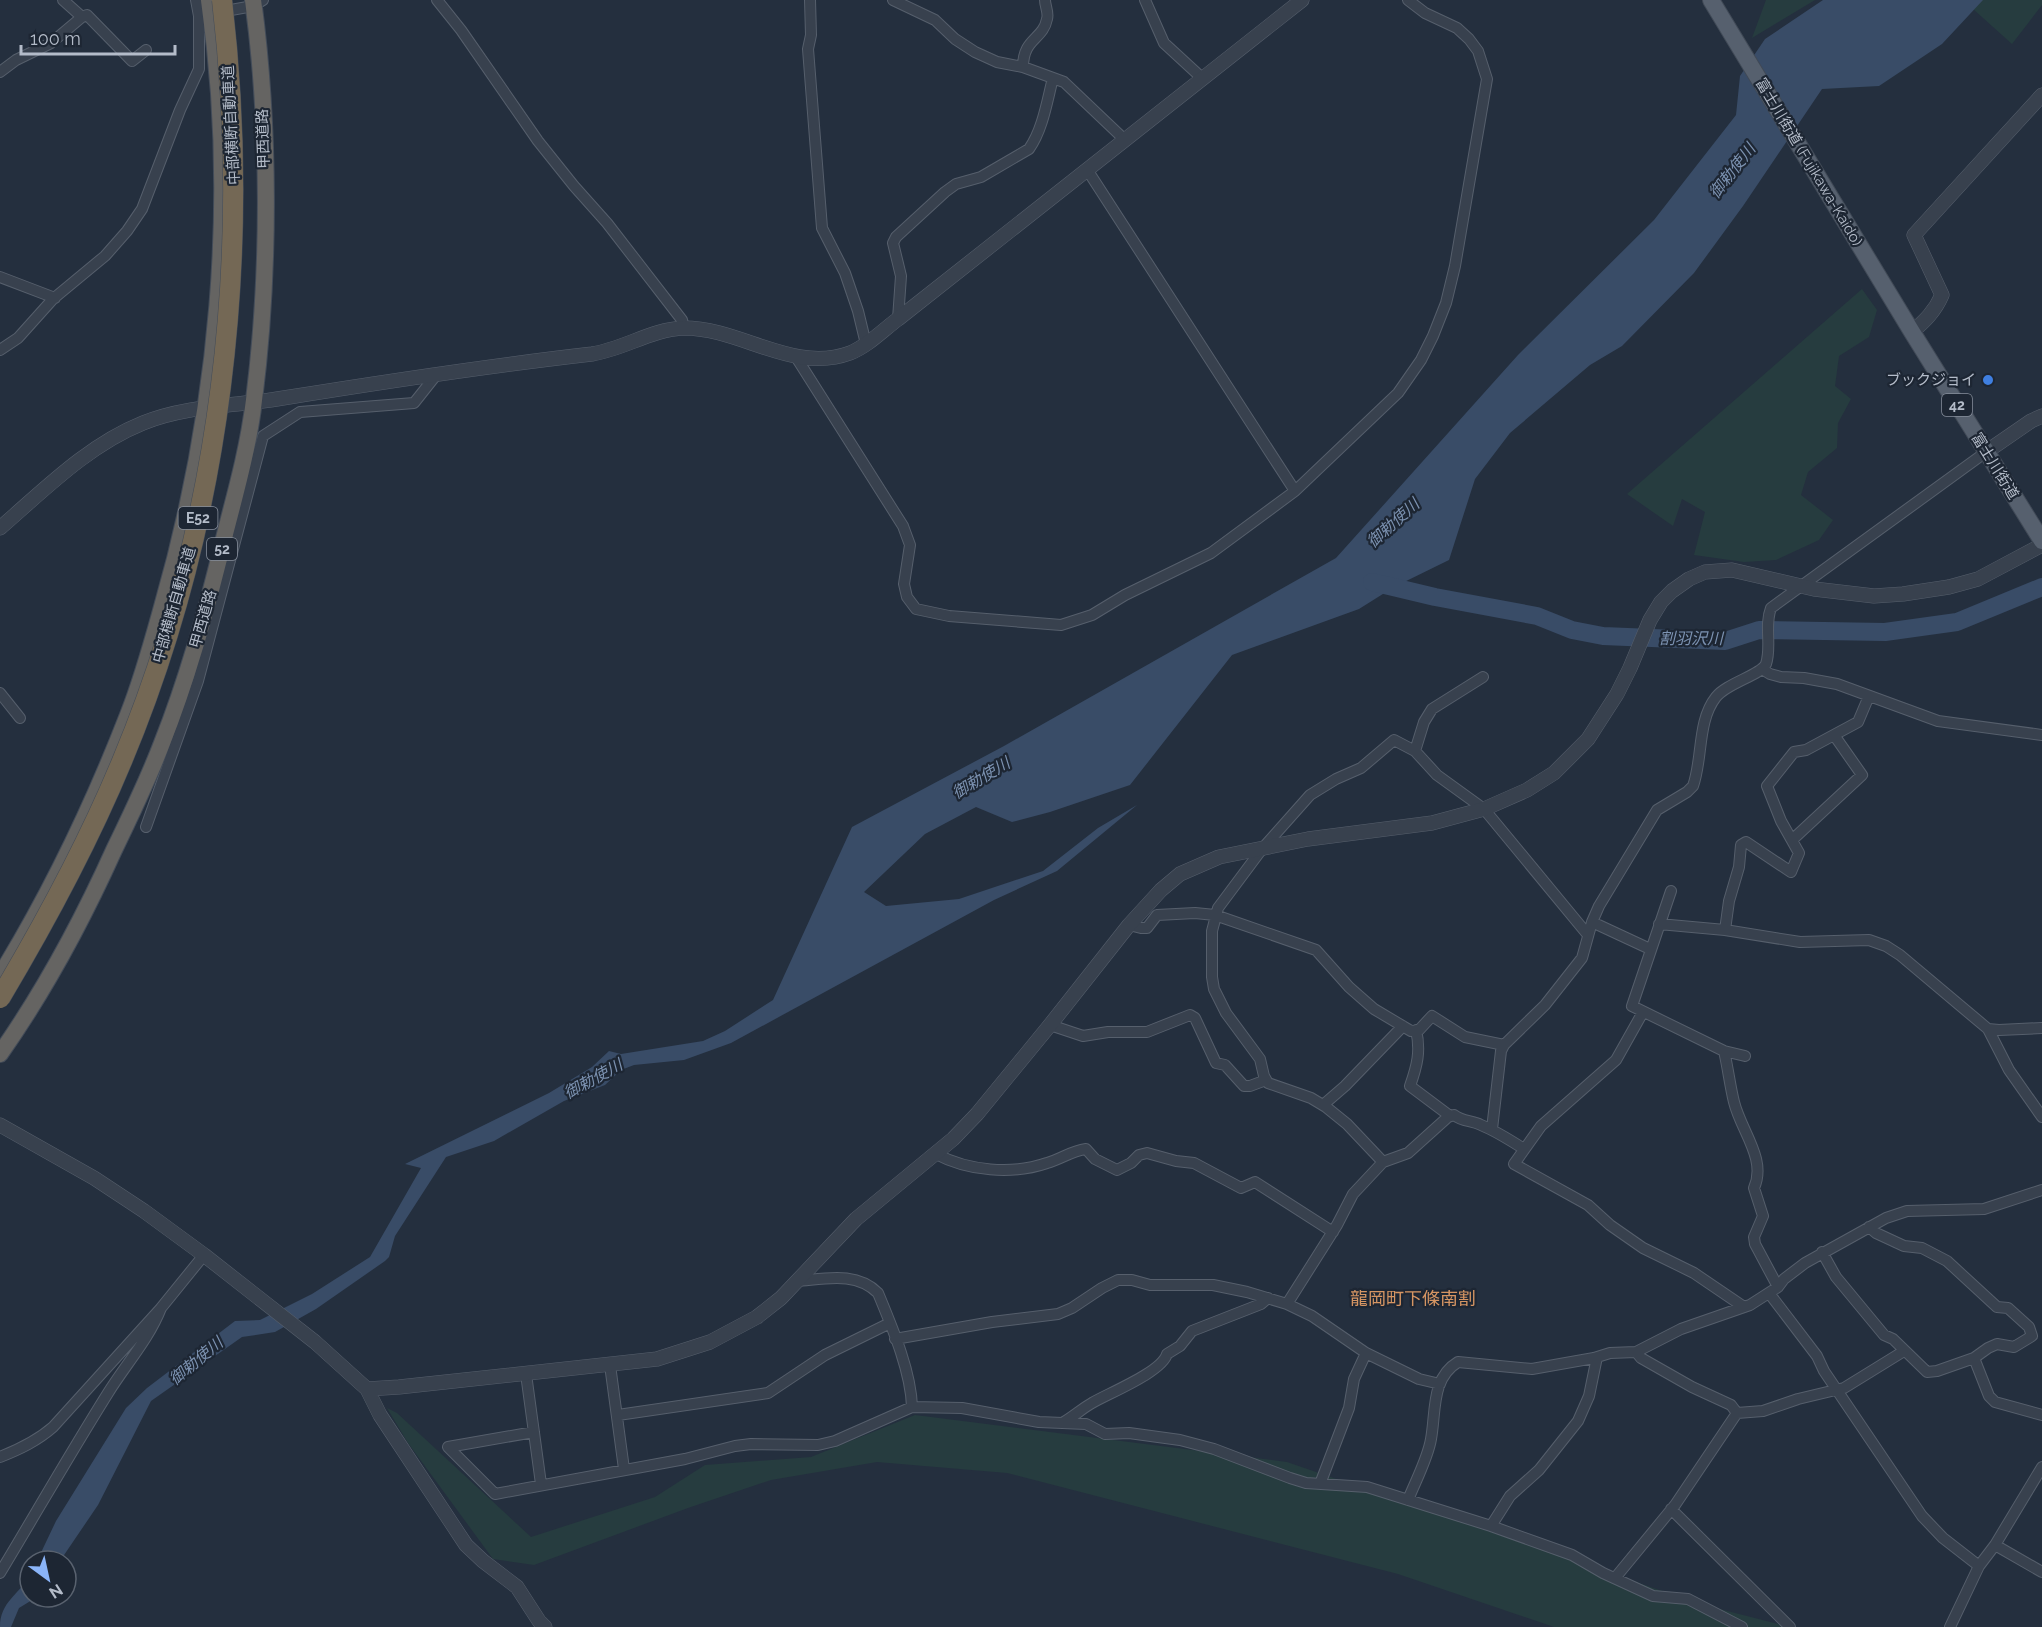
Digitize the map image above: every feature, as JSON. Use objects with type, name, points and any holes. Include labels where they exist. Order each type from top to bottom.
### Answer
[{"type":"highway","name":"甲西道路","points":[[0,1054],[50,976],[92,899],[162,744],[189,668],[238,484],[254,403],[261,322],[265,199],[256,2]]},
{"type":"highway","points":[[0,976],[61,868],[129,713],[174,567],[192,488],[205,409],[218,287],[222,198],[220,108],[210,7]]},
{"type":"highway","name":"中部横断自動車道","points":[[0,998],[65,884],[123,760],[168,631],[201,504],[222,371],[230,304],[233,250],[232,109],[210,7]]},
{"type":"main road","name":"富士川街道 (Fujikawa-Kaido)","points":[[1711,0],[1874,269]]},
{"type":"main road","name":"富士川街道","points":[[1874,269],[2042,543]]},
{"type":"street","points":[[63,0],[82,17]]},
{"type":"street","points":[[196,0],[210,7],[256,2]]},
{"type":"street","points":[[437,0],[538,141],[574,186],[608,223],[682,320],[684,328]]},
{"type":"street","points":[[810,0],[811,35],[808,50],[822,228],[845,273],[866,344]]},
{"type":"street","points":[[893,0],[935,20],[975,52],[997,62],[1023,67],[1064,82],[1125,140]]},
{"type":"street","points":[[1023,67],[1024,52],[1047,23],[1045,0]]},
{"type":"street","points":[[1145,0],[1164,43],[1202,78]]},
{"type":"street","points":[[0,528],[93,451],[118,435],[167,414],[611,351],[666,330],[684,328],[725,335],[796,357],[817,359],[851,353],[866,344],[1088,171],[1302,0]]},
{"type":"street","points":[[796,357],[903,526],[910,545],[904,584],[907,597],[916,609],[949,615],[1061,625],[1092,615],[1125,595],[1211,553],[1295,491],[1398,393],[1421,360],[1446,303],[1455,266],[1487,79],[1478,51],[1469,39],[1457,28],[1425,13],[1408,0]]},
{"type":"street","points":[[0,351],[18,338],[55,298],[105,256],[127,231],[142,209],[180,110],[199,69],[210,7]]},
{"type":"street","points":[[0,72],[16,60],[51,43],[87,15],[132,61],[146,50]]},
{"type":"street","points":[[898,319],[901,276],[893,243],[896,237],[956,184],[981,177],[1029,149],[1043,118],[1053,78]]},
{"type":"street","points":[[1912,332],[1927,319],[1942,295],[1914,235],[2042,95]]},
{"type":"street","points":[[1088,171],[1295,491]]},
{"type":"street","points":[[0,277],[55,298]]},
{"type":"street","points":[[146,827],[198,681],[262,436],[300,412],[414,403],[437,374]]},
{"type":"street","points":[[1491,1129],[1501,1051],[1504,1045],[1545,1005],[1582,958],[1592,922],[1657,810],[1693,786],[1709,709],[1722,690],[1762,669],[1768,655],[1768,616],[1771,608],[1986,452],[2042,416]]},
{"type":"street","points":[[367,1389],[657,1359],[726,1334],[757,1317],[781,1298],[856,1219],[936,1154],[977,1114],[1130,925],[1161,890],[1180,874],[1219,857],[1308,839],[1432,823],[1484,809],[1527,789],[1554,773],[1588,739],[1599,724],[1630,668],[1650,620],[1661,602],[1680,585],[1705,572],[1732,570],[1800,585],[1874,596],[1929,591],[1978,579],[2042,543]]},
{"type":"street","points":[[1762,669],[1781,677],[1804,678],[1837,684],[1938,721],[2042,735]]},
{"type":"street","points":[[1415,751],[1424,722],[1432,709],[1483,677]]},
{"type":"street","points":[[0,693],[21,718]]},
{"type":"street","points":[[1725,930],[1729,901],[1739,867],[1741,845],[1746,842],[1791,872],[1799,853],[1781,821],[1767,786],[1794,752],[1806,750],[1858,722],[1869,696]]},
{"type":"street","points":[[1792,840],[1862,775],[1834,735]]},
{"type":"street","points":[[1383,1162],[1347,1124],[1323,1105],[1311,1098],[1268,1083],[1260,1059],[1226,1013],[1214,989],[1212,931],[1215,915],[1262,849],[1310,795],[1336,779],[1361,768],[1394,740],[1415,751],[1437,775],[1484,809],[1588,935]]},
{"type":"street","points":[[1671,891],[1632,1006],[1724,1051],[1745,1056]]},
{"type":"street","points":[[1130,925],[1147,927],[1157,915],[1168,913],[1215,915],[1316,950],[1349,987],[1374,1009],[1411,1031],[1419,1030],[1432,1016],[1465,1037],[1504,1045]]},
{"type":"street","points":[[1592,922],[1650,949]]},
{"type":"street","points":[[1659,924],[1725,930],[1800,942],[1869,940],[1886,946],[1989,1029],[2008,1070],[2042,1117]]},
{"type":"street","points":[[1643,1012],[1616,1060],[1541,1126],[1514,1164],[1588,1205],[1610,1225],[1643,1248],[1694,1273],[1744,1307]]},
{"type":"street","points":[[1050,1025],[1083,1035],[1108,1032],[1148,1032],[1190,1015],[1195,1018],[1216,1063],[1225,1065],[1244,1086],[1266,1080]]},
{"type":"street","points":[[1323,1105],[1345,1086],[1403,1026]]},
{"type":"street","points":[[1989,1029],[2042,1028]]},
{"type":"street","points":[[1416,1030],[1419,1056],[1410,1086],[1450,1116],[1454,1115],[1463,1122],[1476,1122],[1524,1149]]},
{"type":"street","points":[[1724,1051],[1734,1104],[1755,1152],[1758,1179],[1754,1188],[1763,1216],[1754,1237],[1773,1290],[1817,1356],[1837,1391],[1922,1516],[1943,1538],[1979,1566]]},
{"type":"street","points":[[1287,1304],[1333,1232],[1353,1194],[1383,1162],[1408,1154],[1450,1116]]},
{"type":"street","points":[[0,1125],[94,1178],[144,1211],[315,1342],[367,1389],[380,1415],[466,1545],[517,1587],[540,1625]]},
{"type":"street","points":[[936,1154],[990,1170],[1046,1163],[1073,1151],[1086,1149],[1095,1159],[1117,1170],[1131,1163],[1139,1155],[1147,1153],[1194,1163],[1241,1188],[1256,1182],[1333,1232]]},
{"type":"street","points":[[1408,1500],[1431,1440],[1433,1408],[1440,1384],[1451,1366],[1458,1362],[1532,1369],[1610,1353],[1636,1352],[1682,1329],[1744,1307],[1773,1290],[1784,1279],[1822,1252],[1886,1218],[1907,1211],[1984,1209],[2042,1190]]},
{"type":"street","points":[[1822,1252],[1836,1277],[1877,1327],[1927,1372],[1937,1371],[1974,1358],[1996,1344],[2014,1347],[2032,1336],[2029,1327],[2008,1308],[1997,1307],[1947,1261],[1922,1248],[1904,1246],[1876,1233],[1869,1227]]},
{"type":"street","points":[[0,1457],[33,1442],[53,1427],[208,1258]]},
{"type":"street","points":[[796,1281],[839,1277],[856,1280],[878,1293],[895,1339],[912,1396],[912,1407]]},
{"type":"street","points":[[895,1339],[992,1322],[1058,1314],[1118,1280],[1132,1280],[1150,1285],[1213,1285],[1287,1304],[1312,1316],[1366,1353],[1419,1379],[1440,1384]]},
{"type":"street","points":[[1065,1422],[1091,1403],[1134,1382],[1166,1360],[1167,1354],[1180,1346],[1192,1331],[1262,1304],[1268,1299]]},
{"type":"street","points":[[0,1573],[83,1433],[155,1324],[161,1308]]},
{"type":"street","points":[[618,1415],[768,1393],[825,1355],[890,1323]]},
{"type":"street","points":[[1737,1413],[1763,1411],[1798,1399],[1837,1391],[1904,1351]]},
{"type":"street","points":[[1636,1352],[1641,1358],[1692,1387],[1731,1404],[1737,1413]]},
{"type":"street","points":[[1320,1484],[1349,1408],[1354,1379],[1366,1353]]},
{"type":"street","points":[[1491,1526],[1510,1496],[1539,1470],[1578,1420],[1589,1396],[1597,1357]]},
{"type":"street","points":[[1974,1358],[1989,1396],[1995,1402],[2042,1415]]},
{"type":"street","points":[[610,1365],[624,1469]]},
{"type":"street","points":[[526,1374],[541,1484]]},
{"type":"street","points":[[534,1432],[448,1447],[495,1494],[685,1459],[735,1446],[751,1444],[818,1445],[835,1441],[912,1407],[962,1408],[1040,1422],[1086,1424],[1105,1434],[1129,1433],[1180,1440],[1214,1449],[1290,1478],[1320,1484],[1367,1487],[1491,1526],[1572,1555],[1653,1596],[1688,1599],[1742,1627]]},
{"type":"street","points":[[1615,1578],[1671,1509],[1737,1413]]},
{"type":"street","points":[[1950,1627],[1979,1566],[1995,1545],[2042,1467]]},
{"type":"street","points":[[1671,1509],[1790,1627]]},
{"type":"street","points":[[1995,1545],[2042,1572]]},
{"type":"green space","points":[[1766,0],[1815,0],[1752,38]]},
{"type":"green space","points":[[1963,0],[2042,0],[2042,5],[2012,44]]},
{"type":"green space","points":[[1862,289],[1877,310],[1869,337],[1839,356],[1835,386],[1851,399],[1838,423],[1837,448],[1808,472],[1801,495],[1833,520],[1819,540],[1776,560],[1744,562],[1694,555],[1705,512],[1682,499],[1673,526],[1627,494]]},
{"type":"green space","points":[[387,1408],[397,1413],[531,1537],[655,1497],[705,1465],[811,1457],[915,1415],[1287,1462],[1700,1604],[1790,1627],[1554,1627],[1398,1574],[1007,1473],[877,1462],[771,1480],[534,1565],[493,1559],[408,1443]]},
{"type":"water","name":"御勅使川","points":[[1823,0],[1983,0],[1942,44],[1879,86],[1822,89],[1743,206],[1694,273],[1622,346],[1590,365],[1510,433],[1475,479],[1449,560],[1394,587],[1359,609],[1232,655],[1130,785],[1050,812],[1012,822],[976,807],[925,834],[864,892],[886,906],[959,899],[1043,871],[1098,828],[1137,805],[1057,871],[994,900],[731,1043],[684,1060],[634,1065],[621,1070],[605,1085],[564,1101],[494,1141],[446,1157],[395,1236],[389,1257],[385,1261],[316,1309],[275,1332],[242,1337],[151,1401],[98,1505],[68,1549],[43,1549],[56,1521],[126,1408],[147,1388],[235,1321],[260,1320],[312,1294],[370,1257],[421,1168],[405,1164],[549,1093],[592,1067],[609,1051],[621,1054],[703,1041],[725,1031],[773,1000],[852,827],[1004,746],[1336,558],[1518,355],[1654,220],[1736,115],[1740,76],[1765,39]]},
{"type":"water","points":[[18,1591],[19,1609],[11,1627],[0,1627],[3,1611]]},
{"type":"waterway","name":"割羽沢川","points":[[1372,582],[1435,597],[1537,616],[1572,630],[1603,636],[1725,641],[1759,630],[1885,632],[1957,622],[2042,587]]},
{"type":"place","name":"ブックジョイ","points":[[1988,380]]},
{"type":"district","name":"龍岡町下條南割","points":[[1413,1298]]}]
